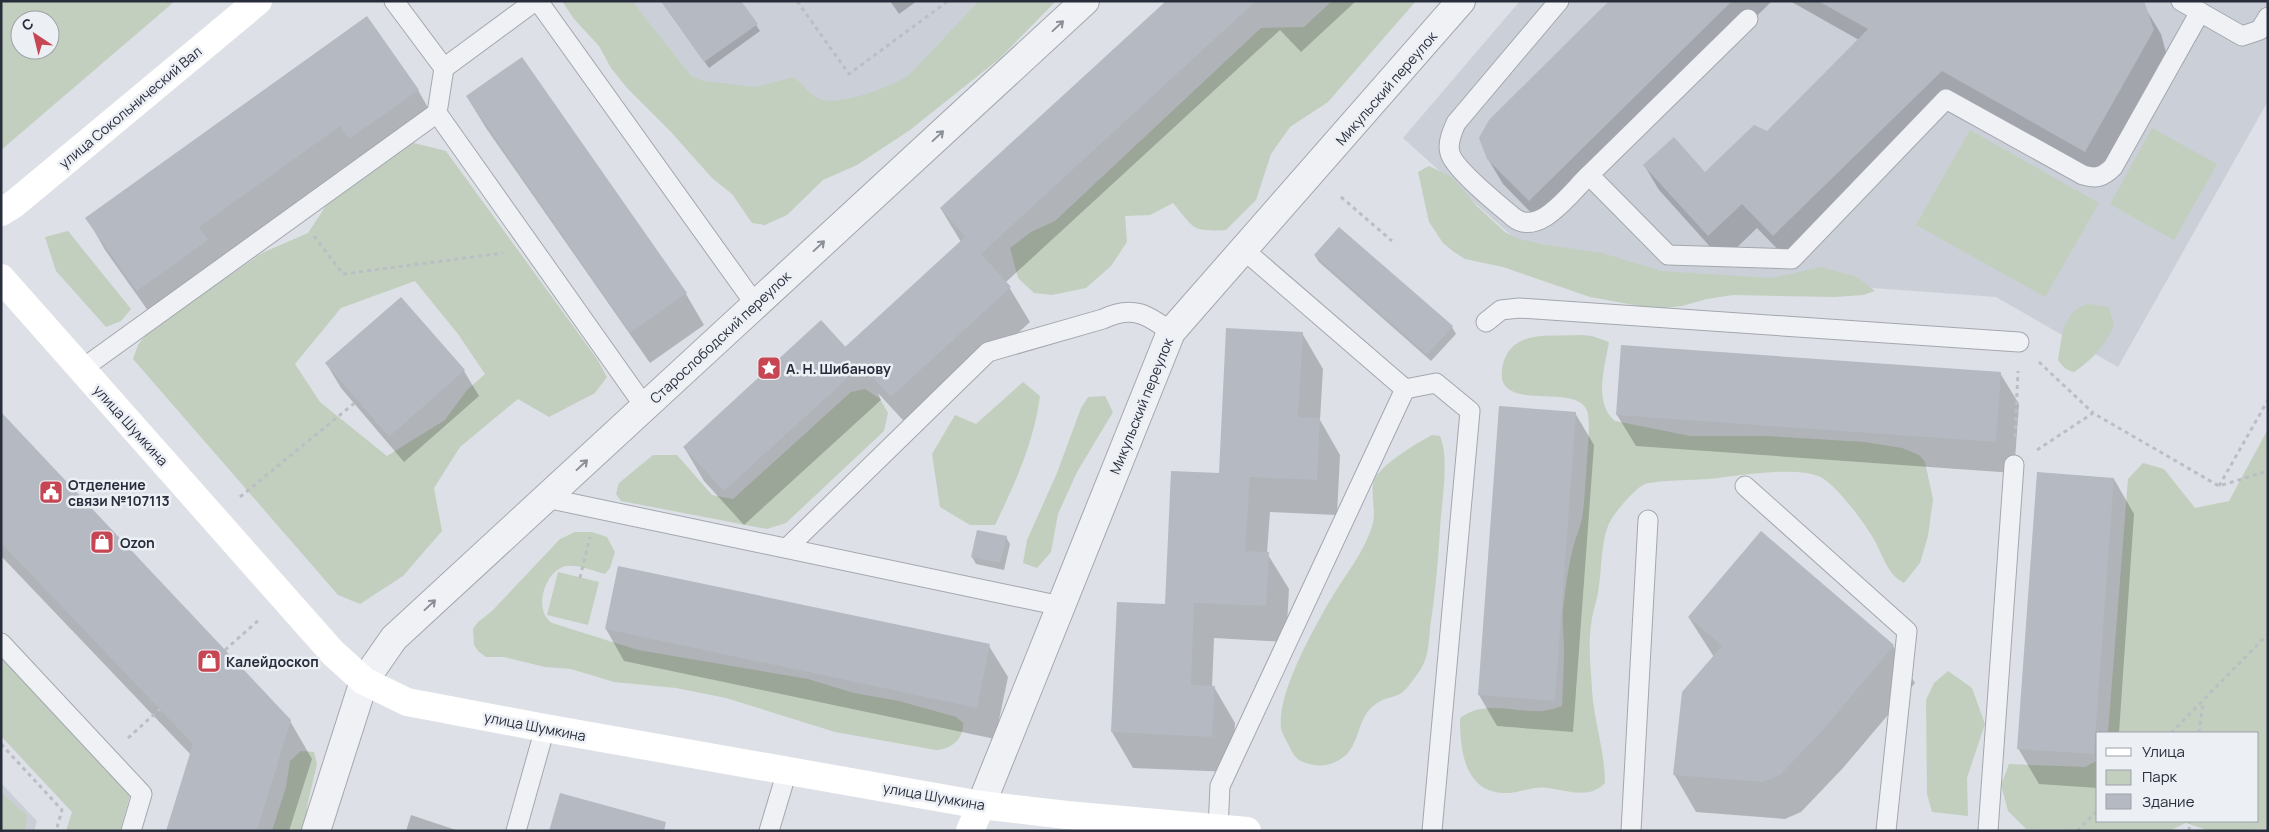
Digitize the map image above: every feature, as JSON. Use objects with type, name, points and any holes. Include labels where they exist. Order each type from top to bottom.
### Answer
[{"type":"street","name":"улица Сокольнический Вал","points":[[1,212],[14,204],[258,1]]},
{"type":"street","name":"Старослободский переулок","points":[[316,831],[364,681],[394,638],[1084,1]]},
{"type":"street","name":"Микульский переулок","points":[[981,805],[1172,332],[1461,1]]},
{"type":"street","name":"улица Шумкина","points":[[1,278],[333,653],[364,681],[407,702],[981,805],[1067,815],[1247,831]]},
{"type":"street","points":[[970,831],[981,805]]},
{"type":"lane","points":[[394,1],[444,68]]},
{"type":"lane","points":[[644,407],[437,113],[444,68],[536,1],[756,304]]},
{"type":"lane","points":[[1559,1],[1456,124],[1450,137],[1450,153],[1456,165],[1520,223],[1528,224],[1547,217],[1748,19]]},
{"type":"lane","points":[[2181,1],[2242,36],[2260,30],[2268,17]]},
{"type":"lane","points":[[1589,175],[1668,256],[1792,259],[1946,100],[2083,175],[2094,178],[2105,175],[2113,167],[2200,12]]},
{"type":"lane","points":[[82,369],[437,113]]},
{"type":"lane","points":[[1244,250],[1405,388],[1436,383],[1470,411],[1432,831]]},
{"type":"lane","points":[[1486,322],[1501,310],[1519,308],[2019,342]]},
{"type":"lane","points":[[787,548],[988,352],[1103,319],[1114,314],[1134,311],[1153,319],[1172,332]]},
{"type":"lane","points":[[1218,828],[1220,786],[1405,388]]},
{"type":"lane","points":[[1988,831],[2014,465]]},
{"type":"lane","points":[[1746,486],[1907,631],[1886,831]]},
{"type":"lane","points":[[546,498],[1061,606]]},
{"type":"lane","points":[[1631,831],[1648,520]]},
{"type":"lane","points":[[1,643],[142,794],[131,831]]},
{"type":"lane","points":[[516,831],[545,728]]},
{"type":"lane","points":[[769,831],[787,771]]},
{"type":"path","points":[[797,1],[849,74],[948,1]]},
{"type":"path","points":[[1341,196],[1392,241]]},
{"type":"path","points":[[297,214],[343,274],[533,249]]},
{"type":"path","points":[[2019,342],[2093,413],[2219,486],[2268,471]]},
{"type":"path","points":[[2014,465],[2019,342]]},
{"type":"path","points":[[2219,486],[2268,400]]},
{"type":"path","points":[[240,497],[357,401]]},
{"type":"path","points":[[2014,465],[2093,413]]},
{"type":"path","points":[[580,578],[590,535]]},
{"type":"path","points":[[225,650],[284,598]]},
{"type":"path","points":[[2173,732],[2268,634]]},
{"type":"path","points":[[2199,732],[2203,700]]},
{"type":"path","points":[[107,756],[160,709]]},
{"type":"path","points":[[1,744],[62,810],[56,831]]},
{"type":"path","points":[[2078,831],[2096,812]]},
{"type":"shaded area","points":[[606,1],[1014,1],[763,226]]},
{"type":"shaded area","points":[[1520,1],[2268,1],[2268,101],[2118,367],[1996,297],[1543,264],[1403,138]]},
{"type":"shaded area","points":[[1,783],[37,821],[34,831],[1,831]]},
{"type":"green space","points":[[1,1],[175,1],[1,150]]},
{"type":"green space","points":[[562,1],[632,1],[691,76],[703,81],[756,87],[793,77],[816,97],[829,101],[853,98],[866,94],[892,84],[910,74],[979,1],[1056,1],[999,59],[910,130],[857,165],[823,180],[787,215],[765,225],[752,223],[732,194],[712,178],[671,132],[627,88],[611,68],[599,46],[574,19]]},
{"type":"green space","points":[[1332,1],[1416,1],[1328,102],[1290,127],[1271,154],[1256,200],[1226,230],[1206,230],[1194,227],[1173,203],[1150,215],[1125,216],[1127,242],[1111,266],[1086,288],[1052,295],[1034,293],[1018,278],[1010,248],[1031,232],[1055,221],[1261,28],[1304,27]]},
{"type":"green space","points":[[2152,128],[2217,164],[2174,240],[2110,204]]},
{"type":"green space","points":[[1970,130],[2099,203],[2045,297],[1916,225]]},
{"type":"green space","points":[[410,142],[446,151],[597,359],[607,377],[595,393],[549,417],[518,399],[460,447],[434,488],[442,531],[403,576],[360,604],[338,595],[133,359],[138,345],[149,331],[262,253],[308,233],[331,198]],"holes":[[[415,281],[458,334],[485,374],[467,390],[445,420],[387,456],[320,402],[295,364],[341,308]]]},
{"type":"green space","points":[[1429,166],[1452,177],[1477,206],[1505,232],[1516,238],[1540,244],[1602,253],[1661,271],[1772,278],[1821,267],[1857,277],[1875,291],[1863,295],[1835,297],[1733,295],[1707,299],[1682,306],[1656,309],[1590,297],[1503,267],[1465,259],[1454,252],[1443,243],[1429,222],[1418,172]]},
{"type":"green space","points":[[68,231],[131,309],[121,321],[106,327],[56,271],[45,237]]},
{"type":"green space","points":[[2088,304],[2109,307],[2114,326],[2097,352],[2074,372],[2065,368],[2058,360],[2062,334],[2068,319],[2073,313]]},
{"type":"green space","points":[[1544,336],[1592,336],[1609,342],[1603,373],[1602,394],[1608,413],[1615,421],[1690,436],[1767,436],[1864,442],[1902,448],[1919,455],[1925,462],[1933,499],[1928,536],[1920,563],[1904,583],[1898,580],[1890,570],[1871,534],[1850,505],[1833,486],[1818,476],[1807,473],[1780,472],[1645,484],[1624,502],[1608,526],[1590,634],[1592,690],[1605,771],[1605,783],[1599,788],[1585,793],[1542,788],[1509,793],[1494,792],[1483,787],[1474,779],[1468,769],[1461,744],[1460,718],[1469,712],[1479,709],[1500,708],[1543,711],[1562,706],[1563,611],[1571,556],[1582,516],[1589,431],[1588,414],[1582,404],[1571,399],[1525,395],[1512,391],[1504,384],[1502,370],[1506,357],[1512,347],[1521,341]]},
{"type":"green space","points":[[1023,382],[1040,396],[1033,430],[1023,462],[995,525],[970,525],[940,507],[932,454],[955,415],[976,424]]},
{"type":"green space","points":[[865,389],[880,399],[888,413],[884,431],[786,523],[767,529],[621,501],[616,494],[619,483],[653,455],[677,455],[712,495],[733,499],[851,392]]},
{"type":"green space","points":[[1105,396],[1113,412],[1077,472],[1058,514],[1051,552],[1037,568],[1023,563],[1027,540],[1057,473],[1081,408],[1088,397]]},
{"type":"green space","points":[[2268,429],[2268,829],[2210,831],[2186,823],[2169,831],[2026,829],[2008,811],[2001,785],[2009,764],[2085,767],[2096,761],[2096,822],[2259,822],[2259,732],[2108,732],[2128,479],[2143,463],[2164,469],[2195,508],[2229,501]]},
{"type":"green space","points":[[1432,435],[1440,436],[1445,469],[1435,591],[1428,648],[1424,664],[1403,692],[1385,699],[1372,707],[1363,720],[1351,749],[1346,755],[1335,762],[1325,765],[1306,763],[1294,755],[1281,728],[1281,714],[1291,679],[1316,626],[1367,540],[1374,520],[1373,485],[1375,478],[1397,457]]},
{"type":"green space","points":[[575,532],[592,532],[607,537],[615,552],[610,568],[605,574],[581,567],[566,566],[558,569],[552,575],[547,583],[542,601],[546,617],[552,623],[638,650],[808,679],[854,693],[899,701],[956,717],[963,723],[963,729],[959,738],[947,748],[936,750],[835,732],[726,698],[676,688],[614,682],[571,669],[545,667],[504,657],[486,657],[479,652],[474,645],[473,629],[478,622],[492,611],[560,539]]},
{"type":"green space","points":[[558,572],[599,582],[588,625],[547,615]]},
{"type":"green space","points":[[1,654],[131,792],[120,831],[66,831],[72,812],[1,736]]},
{"type":"green space","points":[[1948,671],[1972,688],[1985,724],[1967,778],[1968,816],[1932,812],[1927,794],[1926,700],[1934,683]]},
{"type":"green space","points":[[301,751],[314,752],[317,764],[308,802],[304,831],[272,831],[286,787],[290,761]]},
{"type":"green space","points":[[1,793],[27,815],[25,831],[1,831]]},
{"type":"building","points":[[661,1],[741,1],[758,24],[704,62]]},
{"type":"building","points":[[1166,1],[1256,1],[981,254],[1011,287],[891,397],[845,347],[965,237],[968,240],[940,208]]},
{"type":"building","points":[[1609,1],[1732,1],[1529,201],[1487,159],[1479,138],[1489,120]]},
{"type":"building","points":[[1818,1],[2144,1],[2154,30],[2085,152],[1942,71],[1773,236],[1742,204],[1708,236],[1643,165],[1674,137],[1705,172],[1754,125],[1767,131],[1868,29]]},
{"type":"building","points":[[367,16],[419,90],[349,139],[340,126],[199,227],[208,240],[137,291],[85,218]]},
{"type":"building","points":[[522,57],[687,293],[630,333],[466,96]]},
{"type":"building","points":[[1339,227],[1453,326],[1427,355],[1314,255]]},
{"type":"building","points":[[401,297],[465,370],[389,437],[325,363]]},
{"type":"building","points":[[821,320],[862,365],[724,491],[683,447]]},
{"type":"building","points":[[1226,328],[1303,332],[1298,417],[1320,418],[1317,480],[1250,477],[1245,551],[1269,552],[1266,606],[1194,603],[1191,685],[1215,686],[1212,737],[1111,732],[1117,602],[1165,604],[1171,471],[1219,473]]},
{"type":"building","points":[[1621,345],[2001,372],[1996,442],[1616,415]]},
{"type":"building","points":[[1499,406],[1576,412],[1555,701],[1478,695]]},
{"type":"building","points":[[1,412],[291,720],[257,831],[166,831],[193,744],[1,543]]},
{"type":"building","points":[[2037,472],[2114,478],[2094,754],[2017,749]]},
{"type":"building","points":[[977,530],[1007,536],[1000,563],[971,557]]},
{"type":"building","points":[[1761,531],[1894,645],[1822,731],[1780,775],[1763,782],[1673,775],[1682,692],[1722,646],[1688,617]]},
{"type":"building","points":[[618,566],[990,644],[977,708],[605,629]]},
{"type":"building","points":[[560,793],[666,822],[664,831],[549,831]]},
{"type":"place","name":"А. Н. Шибанову","points":[[769,368]]},
{"type":"place","name":"Отделение связи №107113","points":[[51,492]]},
{"type":"place","name":"Ozon","points":[[102,542]]},
{"type":"place","name":"Калейдоскоп","points":[[209,661]]}]
